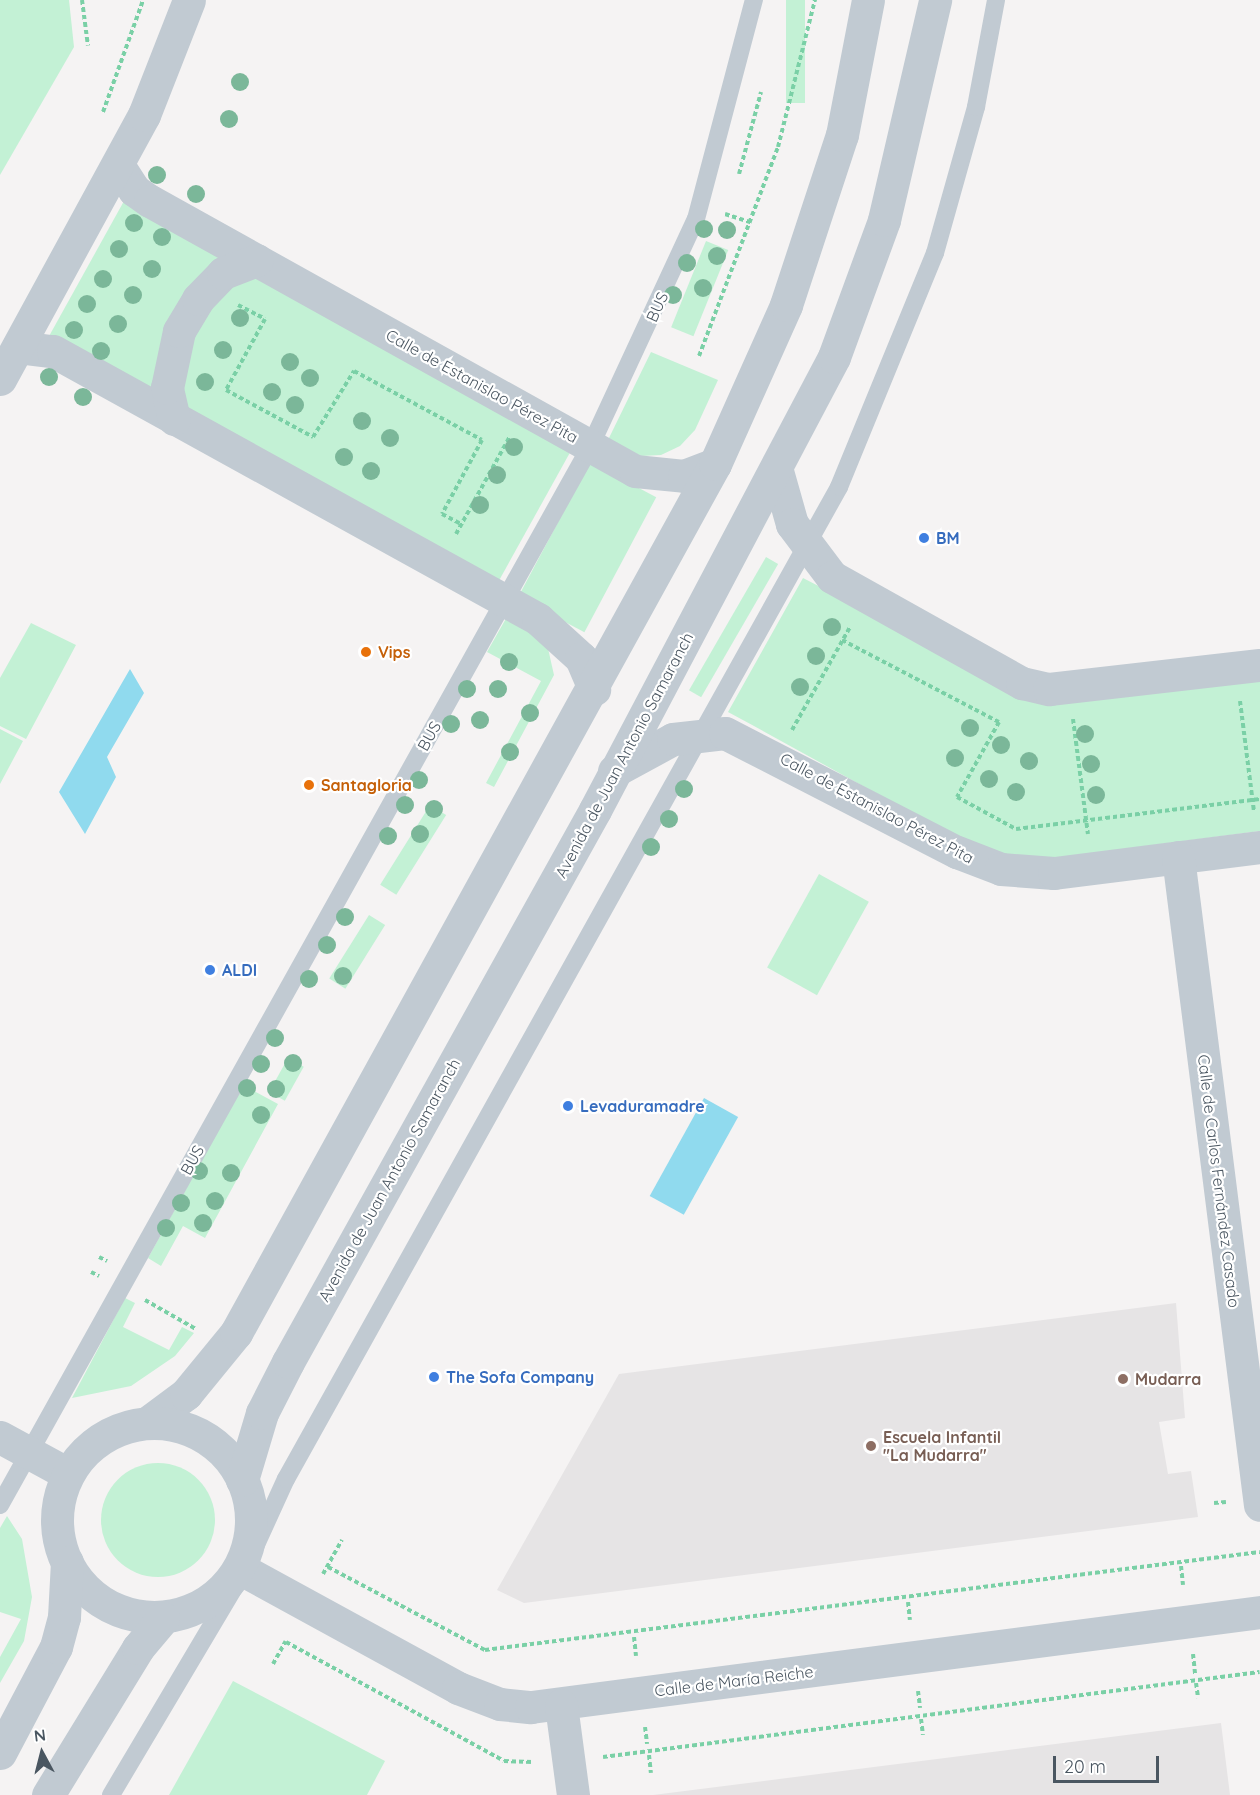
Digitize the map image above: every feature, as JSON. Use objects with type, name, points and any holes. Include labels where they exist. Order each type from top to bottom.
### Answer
[{"type":"street","points":[[0,379],[118,165],[165,68],[189,0]]},
{"type":"street","points":[[0,1754],[56,1647],[64,1617],[67,1562],[58,1512],[68,1474],[101,1438],[147,1423],[186,1394],[237,1334],[594,688],[714,464],[790,293],[842,135],[868,0]]},
{"type":"street","name":"Avenida de Juan Antonio Samaranch","points":[[242,1480],[262,1413],[288,1362],[777,471],[834,357],[880,231],[935,0]]},
{"type":"street","name":"Calle de Estanislao Pérez Pita","points":[[118,165],[134,190],[635,471],[661,477],[684,476],[714,464]]},
{"type":"street","points":[[174,419],[167,388],[179,331],[208,289],[223,273],[257,260]]},
{"type":"street","points":[[18,347],[53,351],[504,601],[561,637],[581,658],[594,688]]},
{"type":"street","points":[[777,471],[805,548],[832,577],[980,663],[1036,687],[1260,665]]},
{"type":"street","name":"Calle de Estanislao Pérez Pita","points":[[614,771],[656,746],[699,732],[741,738],[957,852],[1001,869],[1054,873],[1178,857],[1258,834]]},
{"type":"street","name":"Calle de Carlos Fernández Casado","points":[[1178,857],[1245,1503]]},
{"type":"street","points":[[67,1562],[97,1601],[136,1617],[163,1618],[207,1602],[241,1570],[249,1533],[242,1480],[206,1437],[147,1423]]},
{"type":"street","points":[[0,1437],[68,1474]]},
{"type":"street","name":"Calle de María Reiche","points":[[241,1570],[483,1699],[531,1707],[561,1705],[1260,1612]]},
{"type":"street","points":[[48,1795],[138,1648],[163,1618]]},
{"type":"street","points":[[561,1705],[573,1795]]},
{"type":"lane","name":"BUS","points":[[0,1505],[590,447],[696,219],[754,0]]},
{"type":"lane","points":[[111,1795],[241,1570],[286,1479],[483,1134],[699,732],[805,548],[858,447],[935,253],[976,107],[996,0]]},
{"type":"path","points":[[82,0],[88,46]]},
{"type":"path","points":[[99,123],[144,0]]},
{"type":"path","points":[[699,356],[778,147],[815,0]]},
{"type":"path","points":[[208,289],[265,319],[226,390],[313,437],[354,371],[482,440],[442,514],[461,524]]},
{"type":"path","points":[[452,540],[514,429]]},
{"type":"path","points":[[790,733],[854,619]]},
{"type":"path","points":[[842,640],[999,722],[957,797],[1016,829],[1260,799]]},
{"type":"path","points":[[1240,693],[1258,834]]},
{"type":"path","points":[[1072,714],[1090,846]]},
{"type":"path","points":[[138,1296],[198,1330]]},
{"type":"path","points":[[1214,1503],[1245,1503]]},
{"type":"path","points":[[323,1575],[342,1540]]},
{"type":"path","points":[[328,1567],[485,1650],[1260,1552]]},
{"type":"path","points":[[1181,1566],[1183,1585]]},
{"type":"path","points":[[908,1602],[910,1620]]},
{"type":"path","points":[[273,1664],[290,1634]]},
{"type":"path","points":[[634,1637],[636,1656]]},
{"type":"path","points":[[286,1642],[504,1761]]},
{"type":"path","points":[[1193,1654],[1195,1674]]},
{"type":"path","points":[[607,1756],[1260,1671]]},
{"type":"path","points":[[1196,1683],[1198,1698]]},
{"type":"path","points":[[918,1690],[920,1708]]},
{"type":"path","points":[[921,1719],[922,1735]]},
{"type":"path","points":[[645,1725],[647,1744]]},
{"type":"path","points":[[648,1755],[651,1773]]},
{"type":"shaded area","name":"Escuela Infantil \"La Mudarra\"","points":[[1176,1303],[1185,1418],[1159,1422],[1168,1474],[1191,1471],[1198,1517],[524,1603],[497,1590],[619,1374]]},
{"type":"shaded area","points":[[1221,1723],[1230,1795],[653,1795]]},
{"type":"green space","points":[[0,0],[69,0],[74,47],[0,175]]},
{"type":"green space","points":[[786,0],[805,0],[805,103],[786,103]]},
{"type":"green space","points":[[124,201],[572,449],[497,585],[49,337]]},
{"type":"green space","points":[[706,241],[728,250],[693,336],[671,327]]},
{"type":"green space","points":[[651,352],[718,380],[695,430],[680,446],[661,455],[641,456],[608,440]]},
{"type":"green space","points":[[590,462],[656,497],[584,632],[518,597]]},
{"type":"green space","points":[[766,557],[778,564],[701,697],[689,690]]},
{"type":"green space","points":[[803,578],[1036,698],[1260,673],[1260,831],[1040,860],[995,859],[728,712]]},
{"type":"green space","points":[[508,615],[547,644],[554,675],[494,787],[486,783],[541,681],[487,652]]},
{"type":"green space","points":[[31,623],[76,645],[26,739],[0,726],[0,678]]},
{"type":"green space","points":[[0,729],[23,741],[0,784]]},
{"type":"green space","points":[[430,805],[446,815],[396,895],[380,885]]},
{"type":"green space","points":[[819,874],[869,902],[817,995],[767,968]]},
{"type":"green space","points":[[369,915],[385,925],[345,989],[329,979]]},
{"type":"green space","points":[[288,1058],[304,1067],[285,1101],[269,1092]]},
{"type":"green space","points":[[243,1085],[278,1104],[205,1238],[183,1226],[161,1266],[148,1258]]},
{"type":"green space","points":[[125,1298],[135,1303],[123,1327],[169,1350],[182,1327],[194,1333],[175,1356],[131,1386],[72,1398]]},
{"type":"green space","points":[[158,1463],[180,1468],[198,1480],[210,1498],[215,1520],[210,1542],[198,1560],[180,1572],[158,1577],[136,1572],[118,1560],[106,1542],[101,1520],[106,1498],[118,1480],[136,1468]]},
{"type":"green space","points":[[7,1516],[22,1539],[32,1597],[24,1641],[0,1683],[0,1657],[21,1619],[0,1612],[0,1528]]},
{"type":"green space","points":[[233,1681],[385,1761],[367,1795],[169,1795]]},
{"type":"water","points":[[130,669],[144,693],[107,757],[116,777],[85,834],[59,792]]},
{"type":"water","points":[[704,1098],[738,1117],[684,1215],[650,1196]]},
{"type":"place","name":"BM","points":[[924,538]]},
{"type":"place","name":"Vips","points":[[366,652]]},
{"type":"place","name":"Santagloria","points":[[309,785]]},
{"type":"place","name":"ALDI","points":[[210,970]]},
{"type":"place","name":"Levaduramadre","points":[[568,1106]]},
{"type":"place","name":"The Sofa Company","points":[[434,1377]]},
{"type":"place","name":"Mudarra","points":[[1123,1379]]},
{"type":"place","name":"Escuela Infantil \"La Mudarra\"","points":[[871,1446]]}]
